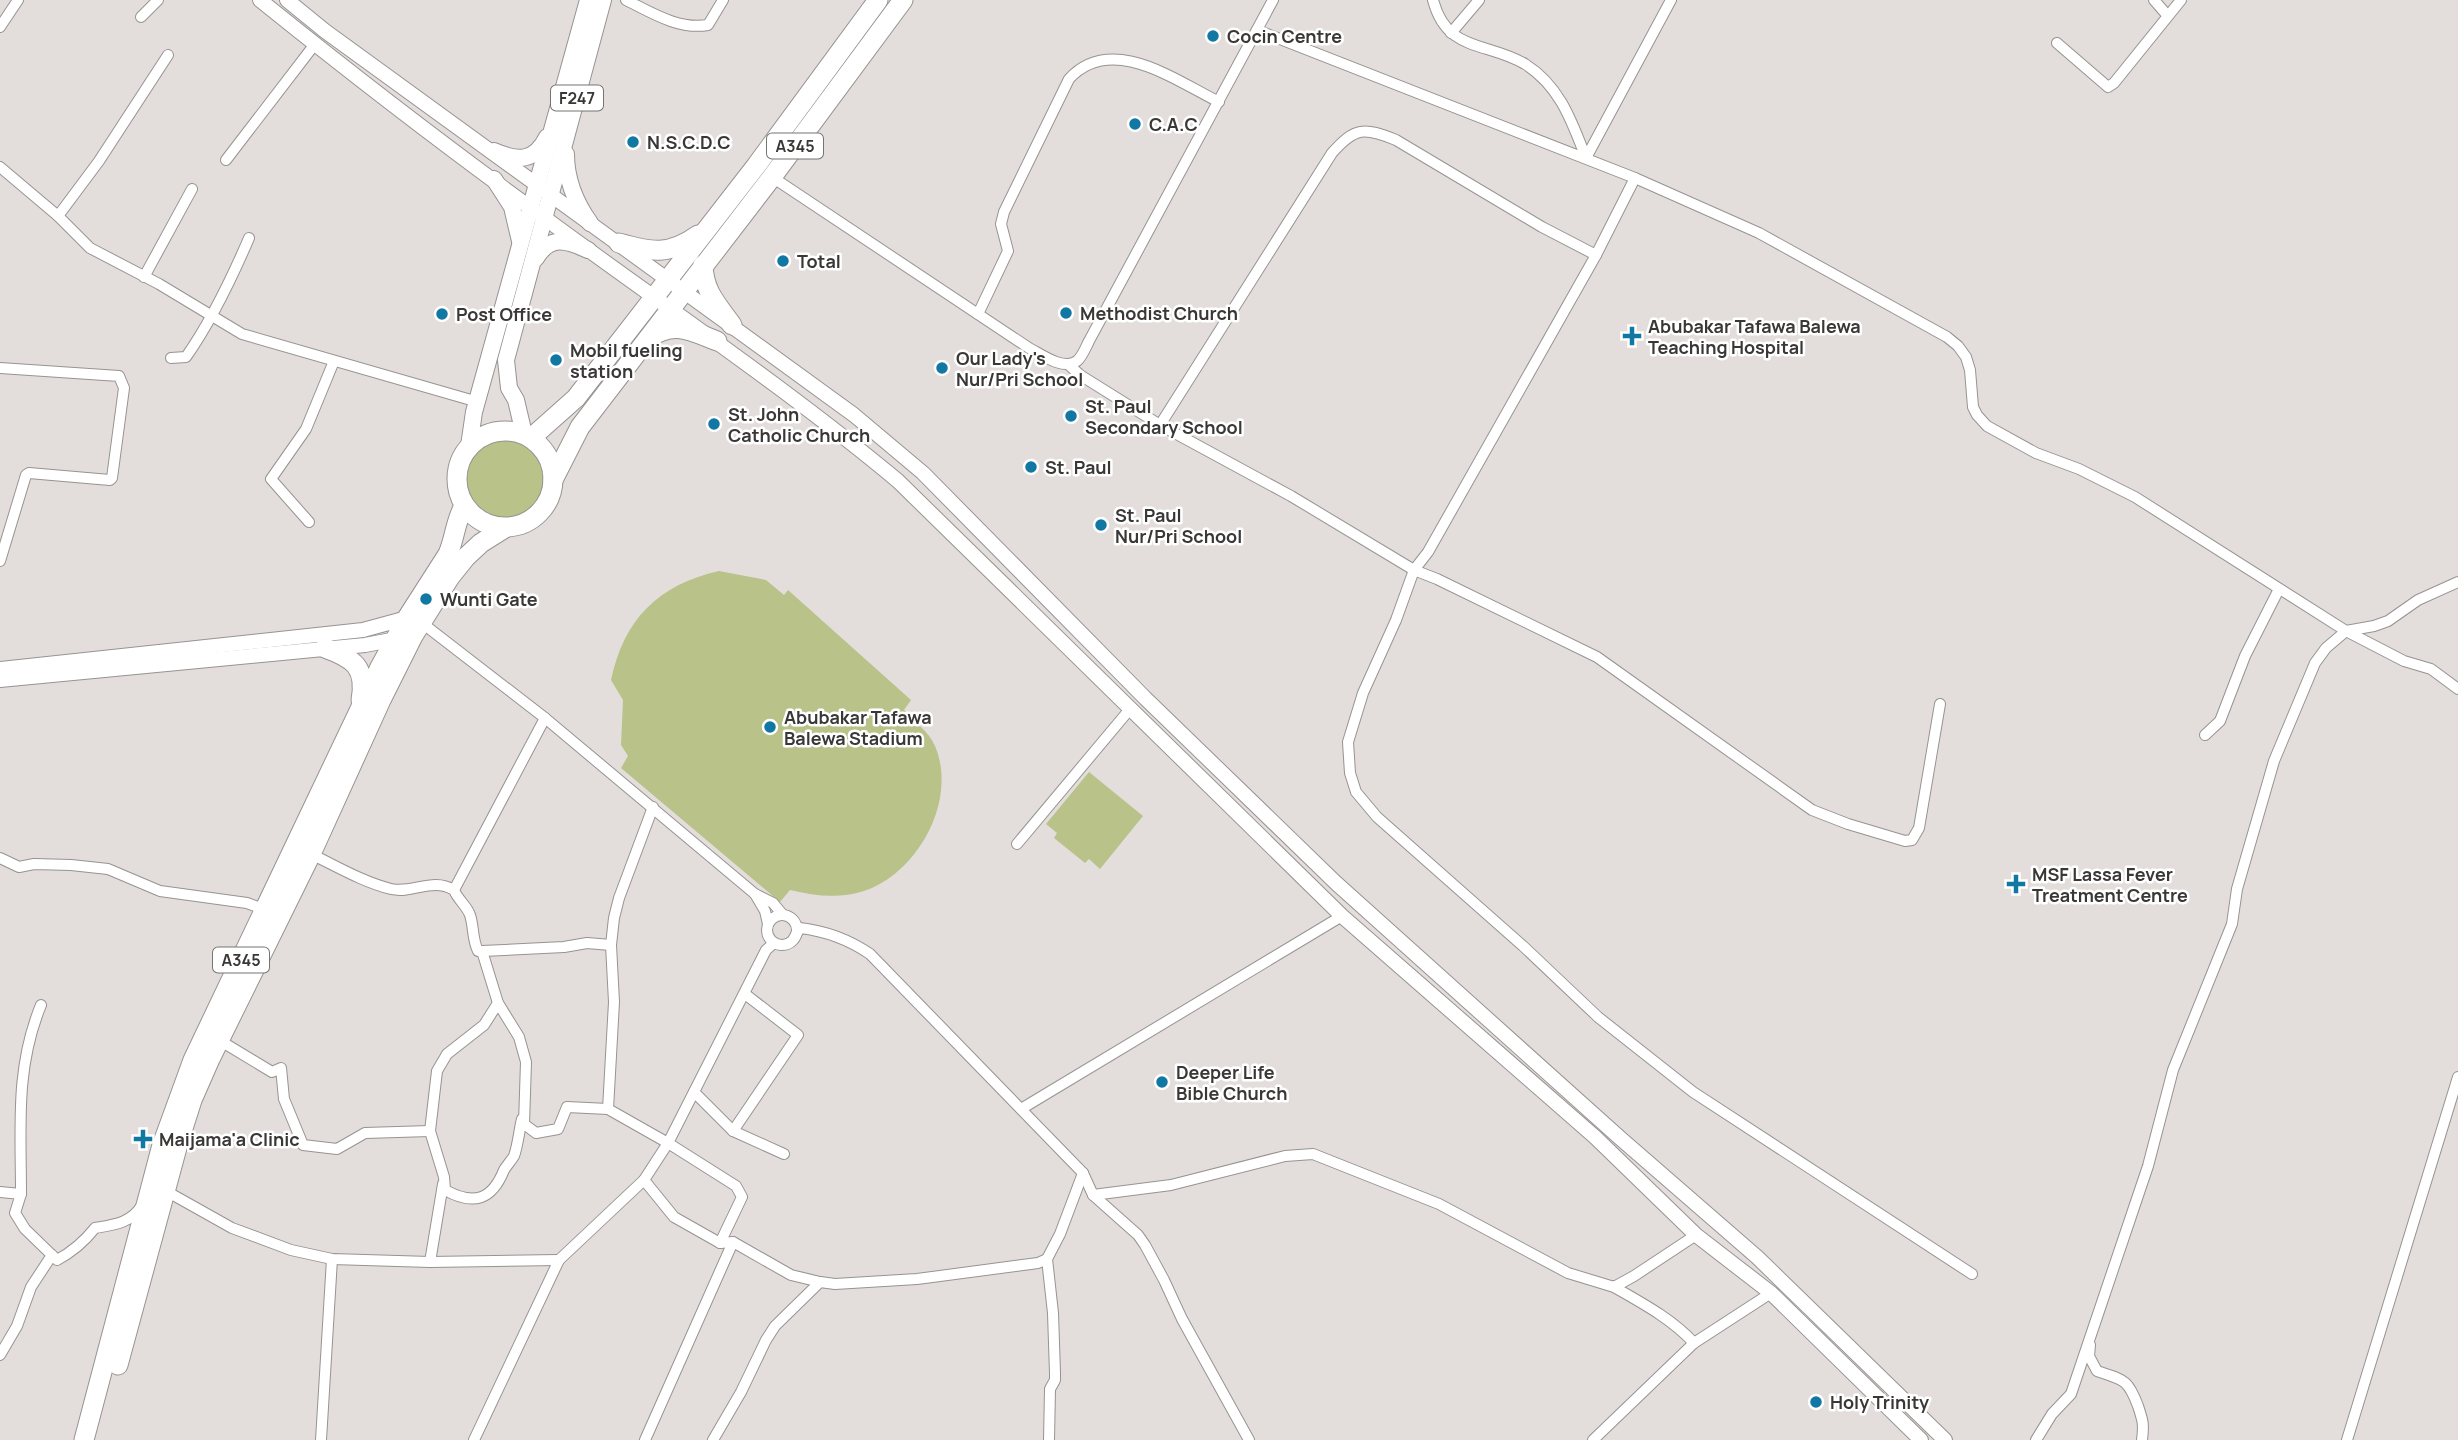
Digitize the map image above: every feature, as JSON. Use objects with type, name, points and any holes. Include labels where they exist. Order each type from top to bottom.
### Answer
[{"type":"highway","name":"A345","points":[[527,436],[576,398],[757,166],[878,0]]},
{"type":"highway","name":"A345","points":[[84,1440],[158,1191],[192,1100],[311,854],[409,629],[466,557],[481,543],[505,528],[517,526],[539,513],[580,427],[772,177],[902,0]]},
{"type":"highway","points":[[619,243],[653,252],[666,251],[680,246],[710,226]]},
{"type":"highway","points":[[703,265],[704,281],[709,293],[732,325]]},
{"type":"highway","points":[[646,341],[660,330],[673,327],[717,341]]},
{"type":"highway","points":[[468,446],[478,438],[500,430],[527,436],[547,456],[553,480]]},
{"type":"highway","name":"A345","points":[[97,1440],[158,1191],[166,1133],[193,1060],[358,718],[409,629],[453,544],[457,518],[464,506],[458,492],[456,476],[460,460],[468,446]]},
{"type":"highway","points":[[464,506],[482,522],[505,528]]},
{"type":"highway","points":[[325,648],[349,658],[362,676],[363,691],[358,718]]},
{"type":"main road","name":"F247","points":[[527,436],[508,380],[506,360],[532,263],[538,214],[537,185],[588,0]]},
{"type":"main road","name":"F247","points":[[468,446],[474,412],[520,247],[551,195],[603,0]]},
{"type":"main road","points":[[494,151],[510,158],[529,156],[544,144],[554,122]]},
{"type":"main road","points":[[566,140],[566,161],[572,192],[590,223]]},
{"type":"main road","points":[[494,179],[512,207],[520,247]]},
{"type":"main road","points":[[532,263],[541,249],[550,243],[571,243],[588,250]]},
{"type":"street","points":[[141,17],[158,0]]},
{"type":"street","points":[[260,0],[538,214],[717,341],[854,444],[898,481],[1342,916],[1595,1137],[1696,1236],[1771,1293],[1921,1440]]},
{"type":"street","points":[[287,0],[855,415],[923,473],[1145,698],[1358,904],[1620,1139],[1758,1258],[1945,1440]]},
{"type":"street","points":[[626,0],[668,21],[696,27],[708,25],[723,0]]},
{"type":"street","points":[[772,177],[1029,348],[1058,363],[1068,364],[1077,360],[1089,341],[1273,0]]},
{"type":"street","points":[[1433,0],[1444,28],[1474,45],[1516,60],[1543,79],[1562,102],[1586,158]]},
{"type":"street","points":[[1451,33],[1479,0]]},
{"type":"street","points":[[1586,158],[1671,0]]},
{"type":"street","points":[[2154,0],[2167,15]]},
{"type":"street","points":[[2057,43],[2108,87],[2115,83],[2181,0]]},
{"type":"street","points":[[0,27],[15,1]]},
{"type":"street","points":[[1258,30],[1636,178],[1779,243],[1947,337],[1958,346],[1966,357],[1970,370],[1973,407],[1987,426],[2036,453],[2079,469],[2136,497],[2346,631],[2404,661],[2431,669],[2458,689]]},
{"type":"street","points":[[226,160],[326,31]]},
{"type":"street","points":[[58,216],[99,161],[168,55]]},
{"type":"street","points":[[978,314],[1008,251],[1001,224],[1004,212],[1069,79],[1079,68],[1106,60],[1136,61],[1219,102]]},
{"type":"street","points":[[1160,425],[1332,153],[1346,137],[1358,131],[1380,134],[1396,140],[1542,227],[1596,254]]},
{"type":"street","points":[[0,167],[58,216],[90,248],[242,334],[478,402]]},
{"type":"street","points":[[1636,178],[1429,552],[1414,570],[1396,620],[1363,693],[1348,742],[1350,773],[1356,792],[1377,817],[1523,946],[1598,1017],[1693,1092],[1972,1274]]},
{"type":"street","points":[[144,277],[192,189]]},
{"type":"street","points":[[171,358],[186,357],[204,331],[210,315],[226,292],[249,238]]},
{"type":"street","points":[[309,522],[271,480],[306,429],[334,361]]},
{"type":"street","points":[[1068,364],[1090,382],[1160,425],[1292,496],[1414,570],[1597,657],[1812,810],[1894,838],[1912,840],[1919,828],[1940,704]]},
{"type":"street","points":[[0,368],[119,376],[124,388],[111,479],[29,473],[26,475],[0,561]]},
{"type":"street","points":[[2036,1440],[2052,1414],[2071,1394],[2148,1166],[2173,1070],[2232,924],[2237,889],[2274,761],[2320,654],[2346,631],[2388,621],[2418,600],[2458,582]]},
{"type":"street","points":[[2205,735],[2216,726],[2224,714],[2245,656],[2279,589]]},
{"type":"street","points":[[0,680],[325,648],[409,629]]},
{"type":"street","points":[[0,669],[363,630],[409,629],[545,718],[755,894],[773,903],[796,925]]},
{"type":"street","points":[[1017,844],[1130,709]]},
{"type":"street","points":[[454,890],[545,718]]},
{"type":"street","points":[[608,1109],[614,1002],[611,945],[619,898],[653,807]]},
{"type":"street","points":[[311,854],[362,879],[393,890],[443,884],[454,890],[457,899],[470,913],[478,951],[564,947],[587,943],[611,945]]},
{"type":"street","points":[[0,858],[19,867],[58,864],[108,869],[160,891],[247,903],[266,910]]},
{"type":"street","points":[[755,894],[765,911],[768,934],[774,943]]},
{"type":"street","points":[[1021,1109],[1358,904]]},
{"type":"street","points":[[768,924],[774,917],[783,915]]},
{"type":"street","points":[[791,941],[796,925],[801,921],[817,930]]},
{"type":"street","points":[[760,965],[774,947],[791,941],[800,928],[844,938],[870,954],[1083,1173],[1093,1195],[1138,1235],[1249,1440]]},
{"type":"street","points":[[474,1440],[559,1260],[644,1180],[668,1143],[766,950],[774,943],[791,941]]},
{"type":"street","points":[[482,951],[498,1003],[516,1030],[526,1062],[524,1124],[536,1133],[558,1129],[567,1107],[608,1109],[668,1143],[741,1191],[741,1197],[720,1243]]},
{"type":"street","points":[[733,1131],[798,1035],[746,994]]},
{"type":"street","points":[[498,1003],[484,1025],[456,1045],[441,1064],[435,1080],[430,1131],[444,1177],[445,1190],[455,1196],[477,1199],[492,1193],[513,1158],[526,1106]]},
{"type":"street","points":[[41,1005],[29,1034],[20,1084],[21,1194],[15,1213],[25,1229],[57,1260],[88,1237],[95,1227],[119,1224],[138,1213],[158,1191],[232,1228],[291,1250],[332,1259],[430,1262],[559,1260]]},
{"type":"street","points":[[219,1040],[272,1072],[281,1068],[284,1099],[303,1144],[337,1149],[365,1133],[430,1131]]},
{"type":"street","points":[[2347,1440],[2458,1077]]},
{"type":"street","points":[[694,1092],[733,1131],[784,1154]]},
{"type":"street","points":[[1093,1195],[1171,1185],[1285,1156],[1313,1154],[1439,1204],[1568,1273],[1614,1287],[1650,1307],[1694,1343]]},
{"type":"street","points":[[644,1180],[674,1217],[720,1243],[733,1242],[791,1275],[835,1284],[917,1279],[1038,1263],[1047,1258],[1060,1234],[1083,1173]]},
{"type":"street","points":[[430,1262],[444,1177]]},
{"type":"street","points":[[0,1192],[21,1194]]},
{"type":"street","points":[[1614,1287],[1696,1236]]},
{"type":"street","points":[[645,1440],[733,1242]]},
{"type":"street","points":[[0,1355],[17,1326],[31,1287],[52,1255]]},
{"type":"street","points":[[1047,1258],[1053,1312],[1055,1373],[1050,1389],[1049,1440]]},
{"type":"street","points":[[321,1440],[332,1259]]},
{"type":"street","points":[[713,1440],[775,1326],[820,1282]]},
{"type":"street","points":[[1593,1440],[1694,1343],[1771,1293]]},
{"type":"street","points":[[2091,1335],[2089,1356],[2097,1371],[2121,1379],[2132,1388],[2144,1422],[2142,1440]]},
{"type":"green space","points":[[505,436],[521,439],[535,448],[544,462],[547,478],[544,494],[535,508],[521,517],[505,520],[489,517],[475,508],[466,494],[463,478],[466,462],[475,448],[489,439]]},
{"type":"green space","name":"Abubakar Tafawa Balewa Stadium","points":[[719,571],[766,580],[784,595],[788,590],[911,700],[904,710],[933,741],[941,767],[937,811],[916,851],[901,868],[883,882],[864,891],[836,896],[790,890],[780,902],[621,768],[628,756],[621,745],[623,700],[611,680],[625,639],[635,622],[661,596],[678,585]]},
{"type":"green space","points":[[1089,772],[1143,816],[1100,869],[1089,859],[1085,863],[1054,838],[1057,833],[1046,824]]},
{"type":"place","name":"Cocin Centre","points":[[1213,36]]},
{"type":"place","name":"C.A.C","points":[[1135,124]]},
{"type":"place","name":"N.S.C.D.C","points":[[633,142]]},
{"type":"place","name":"Total","points":[[783,261]]},
{"type":"place","name":"Methodist Church","points":[[1066,313]]},
{"type":"place","name":"Post Office","points":[[442,314]]},
{"type":"place","name":"Abubakar Tafawa Balewa Teaching Hospital","points":[[1632,336]]},
{"type":"place","name":"Mobil fueling station","points":[[556,360]]},
{"type":"place","name":"Our Lady's Nur/Pri School","points":[[942,368]]},
{"type":"place","name":"St. Paul Secondary School","points":[[1071,416]]},
{"type":"place","name":"St. John Catholic Church","points":[[714,424]]},
{"type":"place","name":"St. Paul","points":[[1031,467]]},
{"type":"place","name":"St. Paul Nur/Pri School","points":[[1101,525]]},
{"type":"place","name":"Wunti Gate","points":[[426,599]]},
{"type":"place","name":"Abubakar Tafawa Balewa Stadium","points":[[770,727]]},
{"type":"place","name":"MSF Lassa Fever Treatment Centre","points":[[2016,884]]},
{"type":"place","name":"Deeper Life Bible Church","points":[[1162,1082]]},
{"type":"place","name":"Maijama'a Clinic","points":[[143,1139]]},
{"type":"place","name":"Holy Trinity","points":[[1816,1402]]}]
